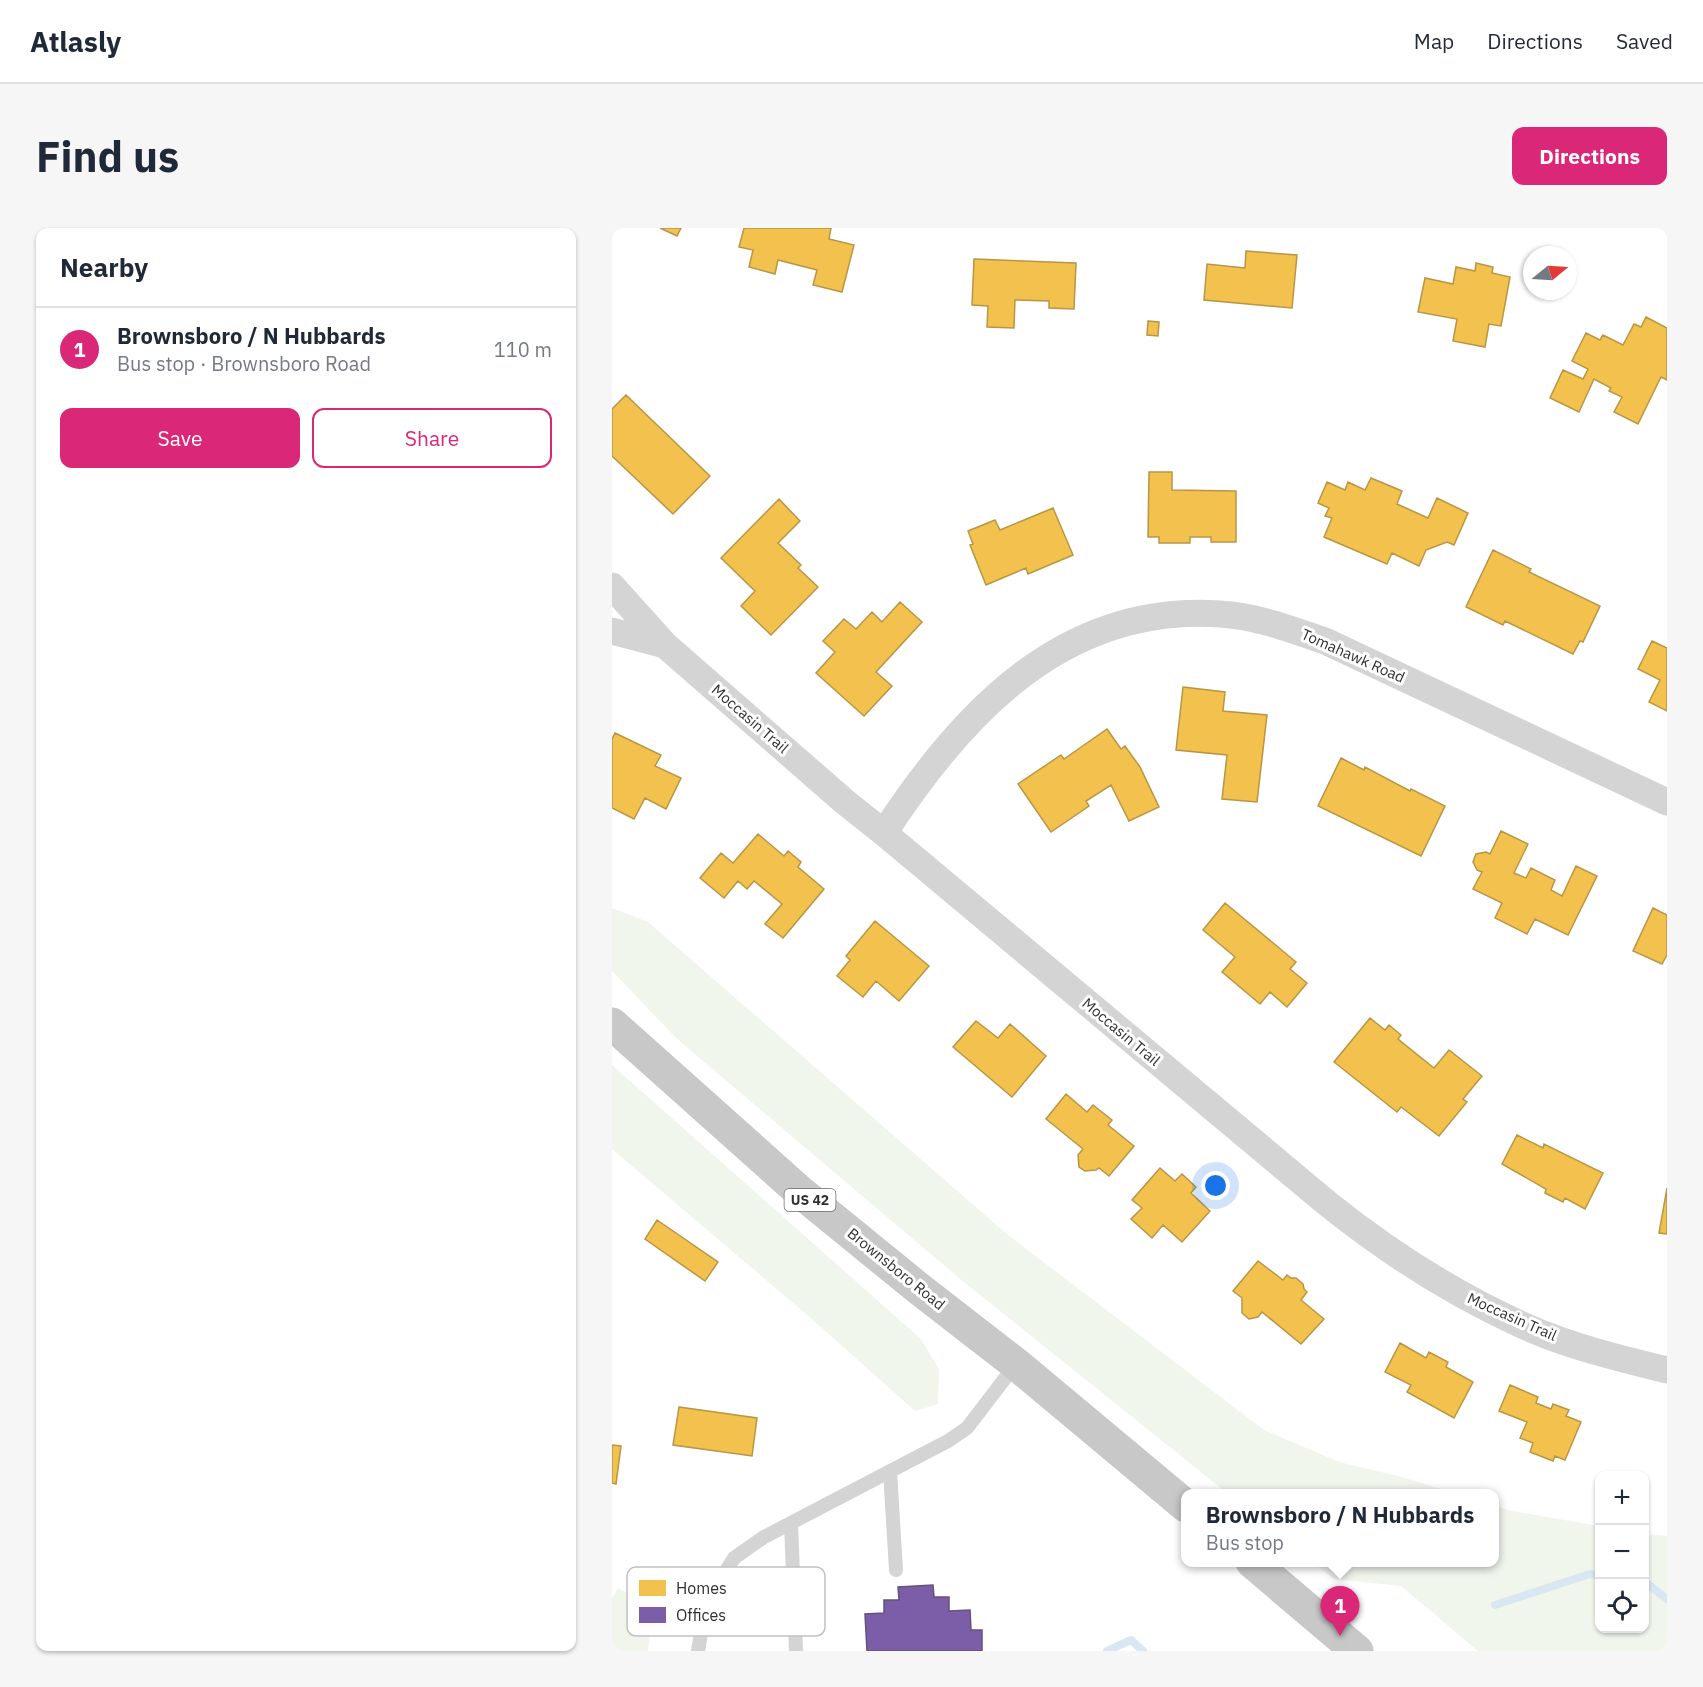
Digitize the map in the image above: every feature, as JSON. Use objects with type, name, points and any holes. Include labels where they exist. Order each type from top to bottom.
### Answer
[{"type":"main road","name":"Brownsboro Road","points":[[612,1024],[799,1191],[1016,1364],[1181,1503]]},
{"type":"main road","points":[[1257,1567],[1357,1651]]},
{"type":"main road","points":[[1278,1584],[1320,1651]]},
{"type":"street","points":[[612,586],[665,645]]},
{"type":"street","name":"Tomahawk Road","points":[[884,833],[906,800],[976,716],[1007,685],[1028,669],[1078,639],[1120,624],[1153,617],[1196,613],[1222,614],[1272,623],[1325,641],[1667,802]]},
{"type":"street","name":"Moccasin Trail","points":[[613,632],[665,645],[844,802],[1370,1238],[1446,1287],[1524,1326],[1602,1354],[1667,1370]]},
{"type":"lane","points":[[729,1567],[734,1558],[764,1537],[948,1441],[967,1428],[1016,1364]]},
{"type":"lane","points":[[890,1471],[896,1570]]},
{"type":"lane","points":[[791,1523],[793,1567]]},
{"type":"lane","points":[[698,1651],[701,1636]]},
{"type":"lane","points":[[795,1636],[796,1651]]},
{"type":"shaded area","points":[[612,908],[648,922],[1008,1235],[1264,1430],[1339,1462],[1442,1489],[1222,1489],[959,1278],[676,1038],[612,971]]},
{"type":"shaded area","points":[[612,1065],[921,1339],[939,1369],[938,1404],[915,1411],[813,1320],[612,1149]]},
{"type":"shaded area","points":[[1499,1507],[1595,1525],[1595,1633],[1649,1633],[1649,1534],[1667,1536],[1667,1651],[1478,1651],[1401,1586],[1334,1579],[1318,1567],[1499,1567]]},
{"type":"shaded area","points":[[618,1588],[627,1593],[627,1636],[650,1636],[648,1651],[612,1651],[612,1598]]},
{"type":"building: Homes","points":[[660,228],[681,228],[677,236]]},
{"type":"building: Homes","points":[[744,228],[831,228],[829,239],[854,245],[842,292],[813,285],[817,270],[778,260],[775,274],[749,267],[753,250],[739,247]]},
{"type":"building: Homes","points":[[1246,251],[1297,255],[1292,308],[1204,300],[1207,264],[1245,268]]},
{"type":"building: Homes","points":[[974,259],[1076,263],[1074,309],[1049,308],[1049,301],[1015,300],[1014,328],[987,327],[988,306],[972,305]]},
{"type":"building: Homes","points":[[1476,263],[1493,267],[1492,273],[1510,277],[1501,326],[1489,324],[1485,347],[1453,341],[1457,319],[1418,312],[1425,278],[1453,284],[1456,267],[1475,271]]},
{"type":"building: Homes","points":[[1646,317],[1667,328],[1667,380],[1661,377],[1638,424],[1614,412],[1622,397],[1609,391],[1611,388],[1594,379],[1579,412],[1550,398],[1563,370],[1583,379],[1588,369],[1572,361],[1586,333],[1600,340],[1603,335],[1623,345],[1634,324],[1641,327]]},
{"type":"building: Homes","points":[[1148,321],[1159,322],[1158,336],[1147,335]]},
{"type":"building: Homes","points":[[626,395],[710,476],[673,514],[612,456],[612,409]]},
{"type":"building: Homes","points":[[1149,472],[1172,472],[1172,490],[1236,491],[1236,542],[1211,542],[1211,537],[1190,537],[1190,543],[1159,543],[1159,537],[1148,537]]},
{"type":"building: Homes","points":[[1371,478],[1402,491],[1397,504],[1428,518],[1437,498],[1468,513],[1454,545],[1447,542],[1426,550],[1419,566],[1392,553],[1387,564],[1324,537],[1332,518],[1325,516],[1329,508],[1318,503],[1327,482],[1345,490],[1348,482],[1365,490]]},
{"type":"building: Homes","points":[[779,499],[800,521],[778,543],[801,565],[798,568],[818,587],[771,635],[741,606],[755,591],[721,558]]},
{"type":"building: Homes","points":[[1053,508],[1073,555],[1028,574],[1026,568],[986,585],[970,545],[973,544],[968,531],[995,520],[1000,530]]},
{"type":"building: Homes","points":[[1493,550],[1531,569],[1529,572],[1600,606],[1583,642],[1580,641],[1573,654],[1505,621],[1503,625],[1466,607]]},
{"type":"building: Homes","points":[[900,602],[922,622],[876,672],[892,686],[864,716],[816,673],[835,652],[823,641],[844,619],[856,629],[872,612],[882,622]]},
{"type":"building: Homes","points":[[1652,641],[1667,648],[1667,711],[1649,702],[1660,680],[1638,669]]},
{"type":"building: Homes","points":[[1183,687],[1225,692],[1223,711],[1267,715],[1257,802],[1222,799],[1227,755],[1176,750]]},
{"type":"building: Homes","points":[[1107,729],[1121,749],[1125,746],[1140,767],[1159,807],[1129,821],[1111,785],[1086,801],[1089,806],[1051,832],[1018,784],[1061,755],[1064,759]]},
{"type":"building: Homes","points":[[615,733],[661,755],[655,766],[681,778],[666,809],[645,798],[634,819],[612,808],[612,739]]},
{"type":"building: Homes","points":[[1341,758],[1364,770],[1365,767],[1410,791],[1411,789],[1445,806],[1421,856],[1318,806]]},
{"type":"building: Homes","points":[[1501,831],[1528,844],[1514,873],[1526,878],[1531,868],[1555,880],[1551,890],[1562,896],[1576,866],[1597,876],[1568,935],[1535,919],[1527,934],[1495,918],[1502,903],[1473,889],[1482,872],[1477,870],[1473,862],[1476,854],[1486,852],[1490,854]]},
{"type":"building: Homes","points":[[758,834],[784,856],[788,851],[801,862],[798,867],[824,889],[783,938],[765,924],[782,904],[754,881],[747,889],[738,881],[724,898],[700,878],[721,853],[733,863]]},
{"type":"building: Homes","points":[[1225,903],[1296,962],[1290,969],[1307,983],[1287,1007],[1270,992],[1260,1004],[1222,972],[1235,957],[1203,930]]},
{"type":"building: Homes","points":[[1653,908],[1667,915],[1667,955],[1662,964],[1633,951]]},
{"type":"building: Homes","points":[[875,921],[929,966],[899,1001],[876,981],[863,997],[837,976],[850,960],[846,956]]},
{"type":"building: Homes","points":[[1370,1018],[1385,1030],[1389,1025],[1401,1035],[1398,1039],[1434,1068],[1449,1050],[1482,1076],[1463,1099],[1467,1102],[1439,1136],[1401,1107],[1397,1112],[1334,1062]]},
{"type":"building: Homes","points":[[976,1021],[998,1038],[1010,1024],[1046,1056],[1012,1097],[953,1047]]},
{"type":"building: Homes","points":[[1066,1094],[1087,1112],[1093,1105],[1112,1120],[1108,1125],[1134,1146],[1109,1176],[1099,1168],[1085,1171],[1079,1167],[1078,1155],[1083,1149],[1046,1119]]},
{"type":"building: Homes","points":[[1517,1135],[1543,1148],[1544,1144],[1603,1173],[1585,1209],[1565,1198],[1563,1202],[1545,1193],[1546,1189],[1502,1164]]},
{"type":"building: Homes","points":[[1160,1168],[1175,1181],[1182,1174],[1196,1187],[1191,1193],[1210,1211],[1182,1242],[1163,1225],[1152,1238],[1131,1219],[1142,1208],[1132,1200]]},
{"type":"building: Homes","points":[[1667,1188],[1667,1234],[1659,1233]]},
{"type":"building: Homes","points":[[657,1220],[718,1262],[705,1281],[645,1239]]},
{"type":"building: Homes","points":[[1258,1261],[1283,1280],[1287,1275],[1303,1284],[1307,1292],[1301,1300],[1324,1319],[1301,1344],[1262,1312],[1258,1317],[1249,1319],[1242,1313],[1242,1298],[1233,1291]]},
{"type":"building: Homes","points":[[1400,1343],[1426,1358],[1429,1352],[1448,1362],[1446,1367],[1473,1382],[1454,1418],[1407,1392],[1411,1385],[1385,1372]]},
{"type":"building: Homes","points":[[1510,1385],[1538,1397],[1536,1403],[1551,1409],[1553,1404],[1569,1410],[1566,1416],[1581,1422],[1565,1460],[1555,1456],[1553,1461],[1530,1452],[1533,1443],[1520,1438],[1527,1422],[1499,1411]]},
{"type":"building: Homes","points":[[679,1407],[757,1418],[752,1456],[673,1445]]},
{"type":"building: Homes","points":[[612,1445],[621,1446],[616,1484],[612,1483]]},
{"type":"building: Offices","points":[[933,1585],[934,1597],[949,1597],[949,1611],[970,1610],[971,1630],[982,1630],[982,1651],[867,1651],[865,1614],[884,1613],[884,1600],[899,1600],[898,1587]]},
{"type":"waterway","points":[[1495,1605],[1590,1574],[1595,1575]]},
{"type":"waterway","points":[[1649,1585],[1667,1599]]},
{"type":"waterway","points":[[1107,1651],[1131,1640],[1143,1651]]},
{"type":"place","name":"Brownsboro / N Hubbards","points":[[1340,1636]]}]
